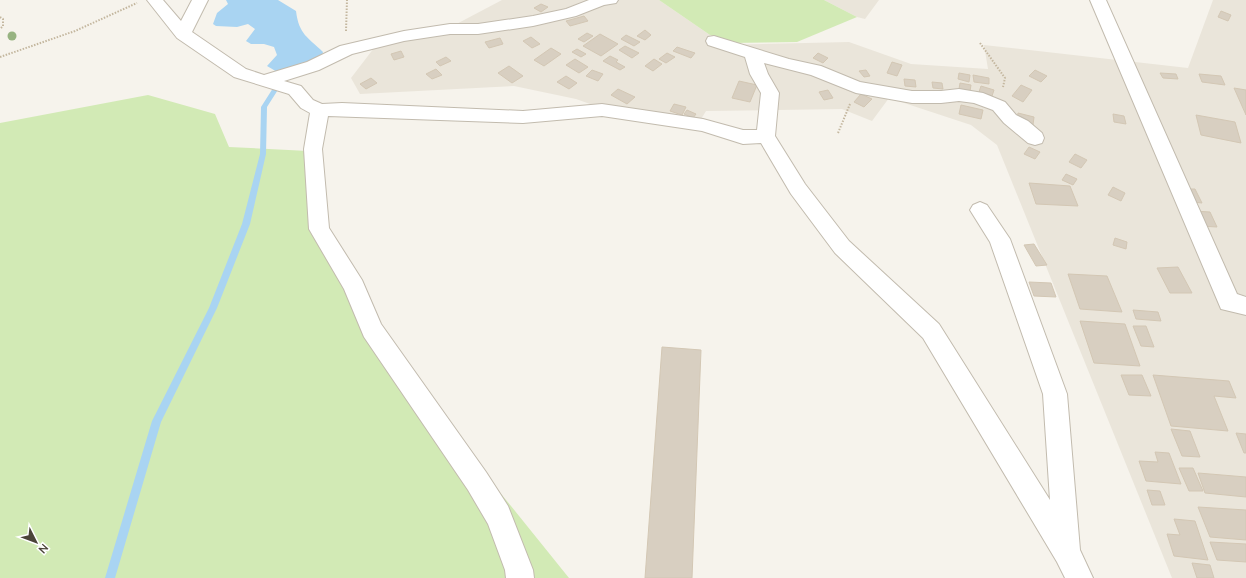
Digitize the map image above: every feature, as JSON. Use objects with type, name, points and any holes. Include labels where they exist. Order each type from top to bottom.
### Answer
[{"type":"street","points":[[155,0],[182,34],[240,73],[295,90],[307,104],[320,110],[342,109],[523,117],[602,110],[703,125],[742,137],[766,136]]},
{"type":"street","points":[[182,34],[200,0]]},
{"type":"street","points":[[266,80],[313,66],[346,50],[404,36],[450,29],[478,29],[534,21],[570,13],[601,1],[610,0]]},
{"type":"street","points":[[1098,0],[1229,302],[1246,306]]},
{"type":"street","points":[[714,40],[786,64],[815,70],[856,87],[912,97],[941,97],[959,95],[976,97],[999,106],[1010,119],[1035,138]]},
{"type":"street","points":[[752,53],[759,74],[770,93],[766,136],[798,189],[842,247],[931,331],[1067,552],[1079,578]]},
{"type":"street","points":[[320,110],[313,150],[319,229],[354,286],[372,330],[477,481],[498,516],[520,578]]},
{"type":"street","points":[[980,210],[1000,239],[1055,394],[1067,552]]},
{"type":"path","points":[[0,57],[21,48],[55,39],[78,30],[143,0]]},
{"type":"path","points":[[346,50],[347,0]]},
{"type":"path","points":[[0,17],[3,19],[3,26],[0,29]]},
{"type":"path","points":[[980,44],[1000,69],[1005,78],[999,106]]},
{"type":"path","points":[[838,133],[856,87]]},
{"type":"shaded area","points":[[502,0],[659,0],[710,35],[717,45],[849,42],[911,64],[988,69],[984,45],[1188,68],[1213,0],[1246,0],[1246,578],[1172,578],[997,145],[971,125],[889,98],[872,121],[842,109],[706,111],[698,124],[604,109],[576,99],[514,86],[360,94],[351,78],[374,48],[447,29]]},
{"type":"shaded area","points":[[824,0],[879,0],[865,19],[857,17]]},
{"type":"green space","points":[[659,0],[824,0],[857,17],[797,42],[730,43],[710,35]]},
{"type":"green space","points":[[148,95],[215,114],[229,147],[308,151],[306,194],[317,232],[368,334],[569,578],[0,578],[0,123]]},
{"type":"water","points":[[226,0],[278,0],[296,11],[297,19],[302,31],[323,52],[322,56],[279,73],[267,66],[277,55],[274,47],[264,44],[251,44],[246,41],[255,29],[248,24],[237,27],[216,26],[213,24],[217,13],[228,4]]},
{"type":"building","points":[[541,4],[548,7],[541,12],[534,8]]},
{"type":"building","points":[[1221,11],[1231,15],[1228,21],[1218,17]]},
{"type":"building","points":[[584,16],[588,21],[570,26],[566,21]]},
{"type":"building","points":[[645,30],[651,35],[645,40],[637,36]]},
{"type":"building","points":[[587,33],[593,36],[584,42],[578,39]]},
{"type":"building","points":[[600,34],[618,44],[601,56],[583,46]]},
{"type":"building","points":[[626,35],[640,42],[634,46],[621,39]]},
{"type":"building","points":[[531,37],[540,44],[532,48],[523,41]]},
{"type":"building","points":[[500,38],[503,44],[489,48],[485,42]]},
{"type":"building","points":[[625,46],[639,53],[632,58],[619,50]]},
{"type":"building","points":[[677,47],[695,53],[691,58],[673,51]]},
{"type":"building","points":[[551,48],[561,54],[544,66],[534,60]]},
{"type":"building","points":[[577,49],[586,54],[581,57],[572,52]]},
{"type":"building","points":[[401,51],[404,57],[394,60],[391,54]]},
{"type":"building","points":[[667,53],[675,57],[666,63],[659,59]]},
{"type":"building","points":[[818,53],[828,58],[823,63],[813,58]]},
{"type":"building","points":[[610,56],[618,60],[616,62],[625,67],[620,70],[603,61]]},
{"type":"building","points":[[446,57],[451,61],[440,66],[436,62]]},
{"type":"building","points":[[575,59],[588,67],[579,73],[566,65]]},
{"type":"building","points":[[654,59],[662,64],[653,71],[645,66]]},
{"type":"building","points":[[892,62],[902,65],[897,76],[887,73]]},
{"type":"building","points":[[509,66],[523,76],[512,83],[498,73]]},
{"type":"building","points":[[436,69],[442,75],[432,79],[426,74]]},
{"type":"building","points":[[592,70],[603,74],[598,81],[586,76]]},
{"type":"building","points":[[866,70],[870,76],[864,77],[859,71]]},
{"type":"building","points":[[1035,70],[1047,76],[1041,82],[1029,76]]},
{"type":"building","points":[[959,73],[970,75],[969,82],[958,79]]},
{"type":"building","points":[[1160,73],[1176,74],[1178,79],[1163,78]]},
{"type":"building","points":[[1199,74],[1221,76],[1225,85],[1202,82]]},
{"type":"building","points":[[973,75],[989,78],[989,84],[974,82]]},
{"type":"building","points":[[566,76],[577,83],[569,89],[557,82]]},
{"type":"building","points":[[371,78],[377,83],[366,89],[360,84]]},
{"type":"building","points":[[904,79],[915,80],[916,87],[905,86]]},
{"type":"building","points":[[739,81],[757,85],[750,102],[732,98]]},
{"type":"building","points":[[932,82],[942,83],[943,89],[933,88]]},
{"type":"building","points":[[960,83],[971,85],[970,91],[959,89]]},
{"type":"building","points":[[1021,85],[1032,90],[1023,102],[1012,96]]},
{"type":"building","points":[[981,86],[994,90],[992,96],[979,92]]},
{"type":"building","points":[[1234,88],[1246,90],[1246,115]]},
{"type":"building","points":[[618,89],[635,97],[627,104],[611,95]]},
{"type":"building","points":[[828,90],[833,98],[824,100],[819,92]]},
{"type":"building","points":[[861,94],[872,99],[864,107],[854,102]]},
{"type":"building","points":[[674,104],[686,107],[682,115],[670,111]]},
{"type":"building","points":[[961,105],[983,110],[981,119],[959,114]]},
{"type":"building","points":[[687,110],[696,114],[693,118],[684,114]]},
{"type":"building","points":[[1018,113],[1034,117],[1033,125],[1017,121]]},
{"type":"building","points":[[1113,114],[1124,116],[1126,124],[1114,122]]},
{"type":"building","points":[[1196,115],[1235,122],[1241,143],[1201,135]]},
{"type":"building","points":[[1029,147],[1040,152],[1035,159],[1024,154]]},
{"type":"building","points":[[1075,154],[1087,160],[1081,168],[1069,162]]},
{"type":"building","points":[[1066,174],[1077,179],[1073,185],[1062,180]]},
{"type":"building","points":[[1029,183],[1070,186],[1078,206],[1036,204]]},
{"type":"building","points":[[1113,187],[1125,193],[1121,201],[1108,195]]},
{"type":"building","points":[[1186,189],[1195,189],[1202,203],[1193,202]]},
{"type":"building","points":[[1194,211],[1210,212],[1217,227],[1200,226]]},
{"type":"building","points":[[1115,238],[1127,242],[1126,249],[1113,245]]},
{"type":"building","points":[[1034,244],[1047,265],[1036,266],[1024,245]]},
{"type":"building","points":[[1178,267],[1192,293],[1170,293],[1157,268]]},
{"type":"building","points":[[1068,274],[1107,276],[1122,312],[1080,309]]},
{"type":"building","points":[[1029,282],[1051,283],[1056,297],[1034,296]]},
{"type":"building","points":[[1133,310],[1158,312],[1161,321],[1136,319]]},
{"type":"building","points":[[1080,321],[1125,324],[1140,366],[1094,363]]},
{"type":"building","points":[[1133,326],[1146,326],[1154,347],[1141,346]]},
{"type":"building","points":[[662,347],[701,350],[692,578],[645,578]]},
{"type":"building","points":[[1121,375],[1142,375],[1151,396],[1129,395]]},
{"type":"building","points":[[1153,375],[1229,381],[1236,398],[1214,396],[1228,431],[1171,426]]},
{"type":"building","points":[[1171,429],[1190,431],[1200,457],[1182,456]]},
{"type":"building","points":[[1236,433],[1246,434],[1246,453],[1244,453]]},
{"type":"building","points":[[1155,452],[1169,453],[1181,484],[1146,481],[1139,461],[1158,462]]},
{"type":"building","points":[[1179,468],[1193,468],[1203,491],[1189,491]]},
{"type":"building","points":[[1198,473],[1246,477],[1246,497],[1205,493]]},
{"type":"building","points":[[1147,490],[1160,491],[1165,505],[1152,505]]},
{"type":"building","points":[[1198,507],[1246,510],[1246,540],[1210,537]]},
{"type":"building","points":[[1174,519],[1195,521],[1208,560],[1174,556],[1167,534],[1180,535]]},
{"type":"building","points":[[1210,542],[1246,544],[1246,562],[1217,560]]},
{"type":"building","points":[[1192,563],[1210,565],[1214,578],[1197,578]]},
{"type":"waterway","points":[[110,578],[157,421],[213,308],[246,224],[263,154],[264,107],[278,85],[277,81]]}]
